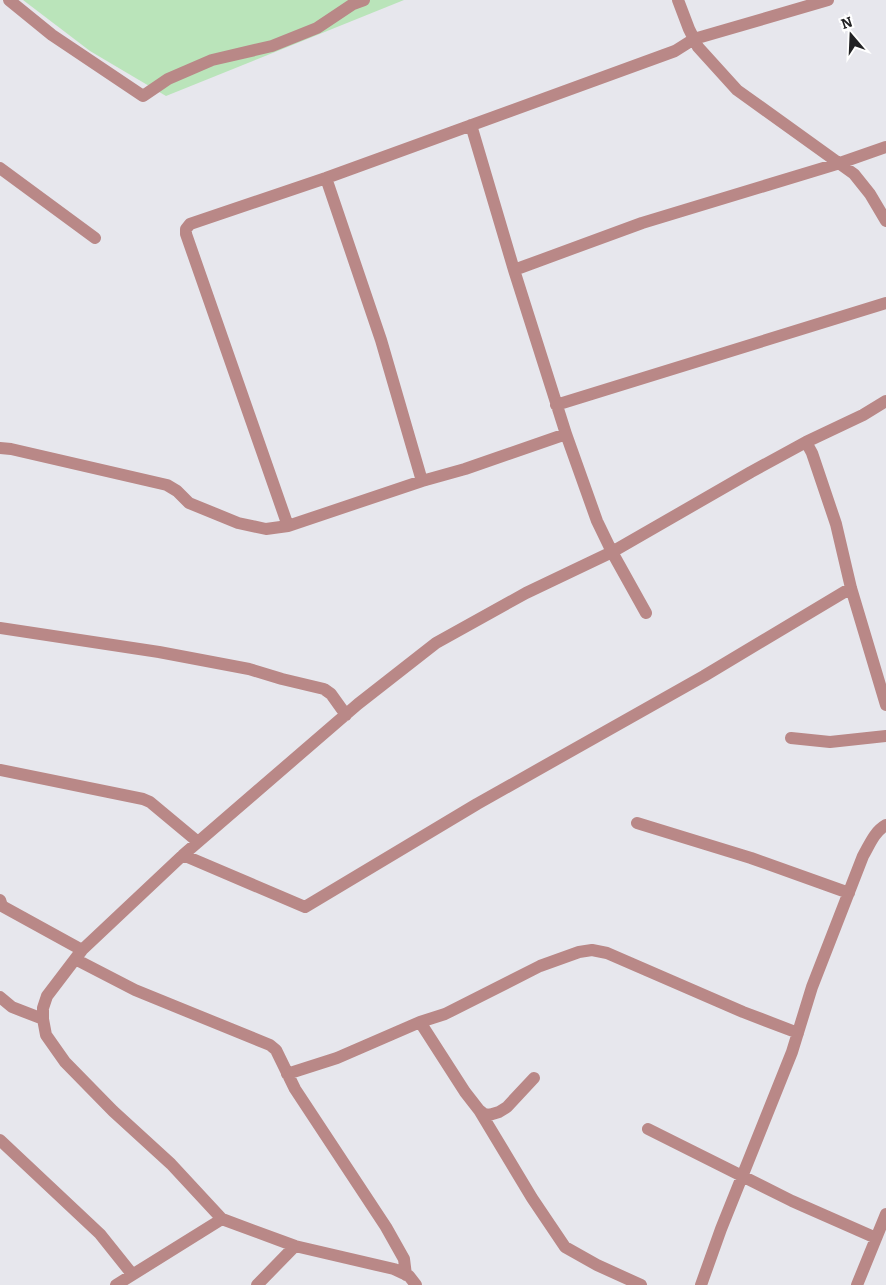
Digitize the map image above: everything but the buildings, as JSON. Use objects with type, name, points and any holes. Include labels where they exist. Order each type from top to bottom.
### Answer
[{"type":"street","points":[[9,0],[52,35],[143,96],[168,79],[212,60],[272,46],[317,28],[353,4],[364,0]]},
{"type":"street","points":[[678,0],[698,47],[737,90],[854,174],[870,194],[886,221]]},
{"type":"street","points":[[288,526],[186,234],[186,228],[190,224],[326,178],[675,51],[694,39],[828,0]]},
{"type":"street","points":[[471,125],[556,406],[597,521],[646,614]]},
{"type":"street","points":[[514,270],[642,223],[840,163],[886,147]]},
{"type":"street","points":[[2,174],[95,238]]},
{"type":"street","points":[[326,178],[381,340],[422,481]]},
{"type":"street","points":[[556,406],[886,303]]},
{"type":"street","points":[[416,1285],[409,1276],[394,1269],[295,1246],[222,1219],[171,1164],[65,1062],[46,1035],[43,1008],[47,996],[78,954],[183,855],[346,715],[436,643],[526,594],[612,552],[806,442],[863,415],[886,401]]},
{"type":"street","points":[[0,448],[167,485],[177,490],[189,503],[238,523],[266,529],[288,526],[566,434]]},
{"type":"street","points":[[806,442],[812,452],[836,524],[850,588],[886,705]]},
{"type":"street","points":[[183,855],[305,907],[477,804],[704,676],[850,588]]},
{"type":"street","points":[[0,628],[159,652],[250,669],[324,689],[331,694],[346,715]]},
{"type":"street","points":[[791,738],[830,742],[886,736]]},
{"type":"street","points":[[0,770],[143,799],[150,802],[198,842]]},
{"type":"street","points":[[637,823],[751,858],[849,893]]},
{"type":"street","points":[[700,1285],[798,1033],[812,987],[863,856],[874,836],[880,829],[886,826]]},
{"type":"street","points":[[0,900],[2,906],[135,990],[270,1045],[276,1050],[295,1089],[386,1227],[404,1259],[406,1275]]},
{"type":"street","points":[[287,1074],[336,1058],[420,1022],[445,1014],[540,966],[579,952],[592,950],[607,952],[743,1012],[798,1033]]},
{"type":"street","points":[[0,997],[12,1007],[43,1019]]},
{"type":"street","points":[[420,1022],[464,1092],[479,1110],[532,1198],[565,1247],[597,1265],[641,1285]]},
{"type":"street","points":[[479,1110],[489,1115],[500,1112],[508,1107],[534,1078]]},
{"type":"street","points":[[648,1129],[792,1201],[876,1238]]},
{"type":"street","points":[[0,1140],[100,1234],[132,1274]]},
{"type":"street","points":[[856,1285],[886,1214]]},
{"type":"street","points":[[116,1285],[222,1219]]},
{"type":"street","points":[[257,1285],[295,1246]]},
{"type":"green space","points":[[23,0],[404,0],[166,96],[90,51]]}]
